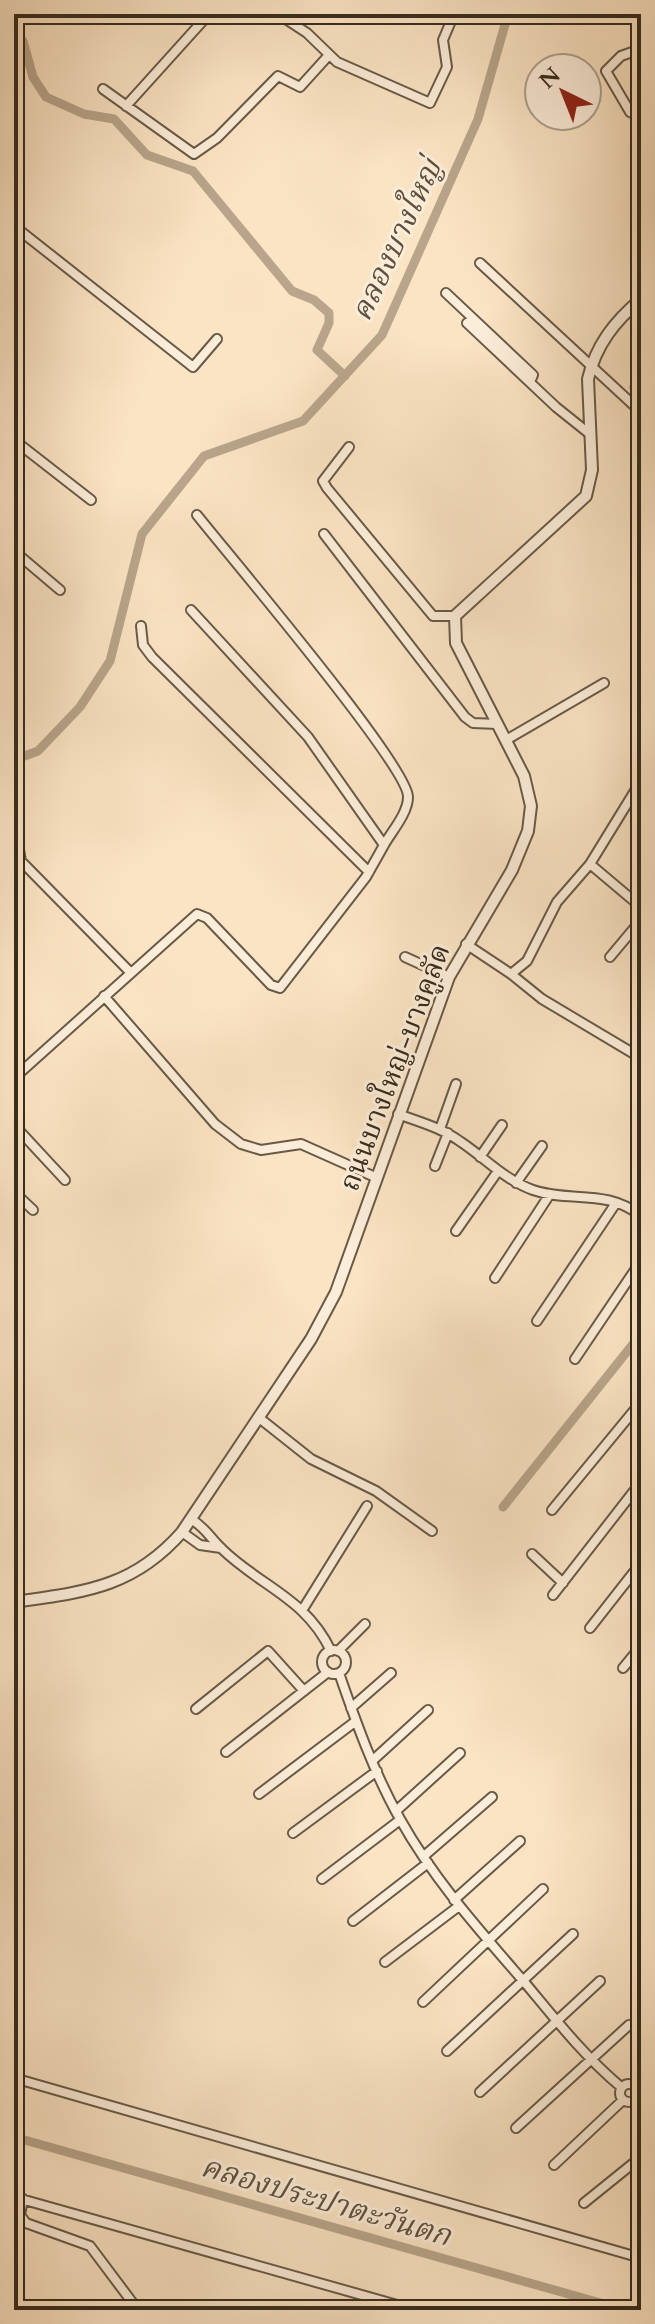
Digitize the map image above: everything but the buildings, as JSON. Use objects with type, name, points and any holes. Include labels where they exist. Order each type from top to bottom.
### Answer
[{"type":"street","points":[[126,106],[209,14]]},
{"type":"street","points":[[284,16],[350,69],[430,103],[447,67],[443,40],[454,14]]},
{"type":"street","points":[[635,51],[621,56],[606,71],[630,112],[641,117]]},
{"type":"street","points":[[103,89],[194,154],[200,153],[278,76],[300,87],[329,55]]},
{"type":"street","points":[[14,226],[193,367],[217,339]]},
{"type":"street","points":[[480,263],[591,365],[627,393],[641,412]]},
{"type":"street","points":[[446,293],[534,376],[530,382]]},
{"type":"street","points":[[349,447],[327,473],[323,481],[327,488],[433,616],[455,616],[586,496],[592,477],[588,379],[591,365],[609,331],[641,299]]},
{"type":"street","points":[[467,323],[591,435]]},
{"type":"street","points":[[14,440],[91,500]]},
{"type":"street","points":[[16,1072],[197,914],[207,918],[271,985],[280,988],[369,872],[405,810],[408,796],[397,769],[371,730],[197,515]]},
{"type":"street","points":[[324,534],[465,717],[473,723],[498,724]]},
{"type":"street","points":[[14,551],[60,590]]},
{"type":"street","points":[[191,610],[308,737],[384,845]]},
{"type":"street","name":"ถนนบางใหญ่-บางคูลัด","points":[[14,1602],[80,1593],[129,1578],[165,1552],[191,1519],[311,1339],[336,1292],[449,977],[512,870],[528,831],[530,798],[524,776],[456,643],[455,616]]},
{"type":"street","points":[[141,626],[143,645],[152,657],[369,872]]},
{"type":"street","points":[[506,740],[604,683]]},
{"type":"street","points":[[511,974],[527,961],[557,902],[590,864],[641,781]]},
{"type":"street","points":[[14,821],[21,861],[130,972]]},
{"type":"street","points":[[590,864],[641,907]]},
{"type":"street","points":[[610,957],[641,920]]},
{"type":"street","points":[[466,944],[542,999],[641,1058]]},
{"type":"street","points":[[405,957],[449,977]]},
{"type":"street","points":[[104,996],[215,1124],[241,1144],[261,1150],[301,1144],[375,1177]]},
{"type":"street","points":[[435,1166],[456,1084]]},
{"type":"street","points":[[398,1114],[444,1131],[516,1183],[550,1194],[580,1194],[616,1203],[641,1216]]},
{"type":"street","points":[[14,1125],[65,1180]]},
{"type":"street","points":[[480,1157],[502,1125]]},
{"type":"street","points":[[516,1183],[542,1146]]},
{"type":"street","points":[[456,1231],[498,1171]]},
{"type":"street","points":[[14,1192],[33,1210]]},
{"type":"street","points":[[495,1278],[550,1194]]},
{"type":"street","points":[[537,1321],[616,1203]]},
{"type":"street","points":[[575,1359],[641,1261]]},
{"type":"street","points":[[552,1510],[641,1402]]},
{"type":"street","points":[[258,1417],[311,1459],[365,1485],[432,1531]]},
{"type":"street","points":[[553,1595],[641,1482]]},
{"type":"street","points":[[303,1609],[367,1506]]},
{"type":"street","points":[[191,1519],[210,1531],[221,1548],[303,1609],[334,1651],[346,1661],[339,1673],[372,1761],[398,1815],[457,1903],[556,2021],[591,2060],[621,2087],[623,2100]]},
{"type":"street","points":[[182,1532],[200,1545],[221,1548]]},
{"type":"street","points":[[532,1554],[563,1583]]},
{"type":"street","points":[[590,1628],[641,1563]]},
{"type":"street","points":[[328,1672],[322,1663],[325,1654],[334,1651],[365,1624]]},
{"type":"street","points":[[623,1668],[641,1646]]},
{"type":"street","points":[[196,1709],[262,1652],[268,1651],[304,1691]]},
{"type":"street","points":[[226,1752],[328,1672],[339,1673]]},
{"type":"street","points":[[351,1708],[391,1673]]},
{"type":"street","points":[[372,1761],[428,1710]]},
{"type":"street","points":[[259,1794],[356,1721]]},
{"type":"street","points":[[322,1879],[398,1815],[460,1753]]},
{"type":"street","points":[[293,1833],[377,1771]]},
{"type":"street","points":[[353,1921],[492,1797]]},
{"type":"street","points":[[385,1962],[457,1903],[520,1841]]},
{"type":"street","points":[[423,2002],[543,1889]]},
{"type":"street","points":[[447,2051],[573,1934]]},
{"type":"street","points":[[480,2092],[600,1981]]},
{"type":"street","points":[[516,2128],[629,2025]]},
{"type":"street","points":[[14,2078],[641,2258]]},
{"type":"street","points":[[621,2087],[631,2084],[639,2086],[638,2095],[633,2101]]},
{"type":"street","points":[[554,2165],[623,2100],[633,2101],[641,2108]]},
{"type":"street","points":[[584,2203],[641,2157]]},
{"type":"street","points":[[138,2310],[85,2242],[26,2223],[20,2215],[18,2198],[415,2310]]},
{"type":"waterway","name":"คลองบางใหญ่","points":[[14,760],[38,751],[80,707],[110,661],[142,534],[204,456],[303,421],[382,335],[478,119],[508,14]]},
{"type":"waterway","points":[[14,30],[23,41],[33,77],[46,97],[84,114],[114,119],[147,155],[193,171],[292,291],[314,300],[329,313],[329,323],[317,350],[345,376]]},
{"type":"waterway","points":[[503,1507],[641,1334]]},
{"type":"waterway","name":"คลองประปาตะวันตก","points":[[14,2137],[625,2310]]},
{"type":"tunnel","points":[[630,390],[641,384]]}]
